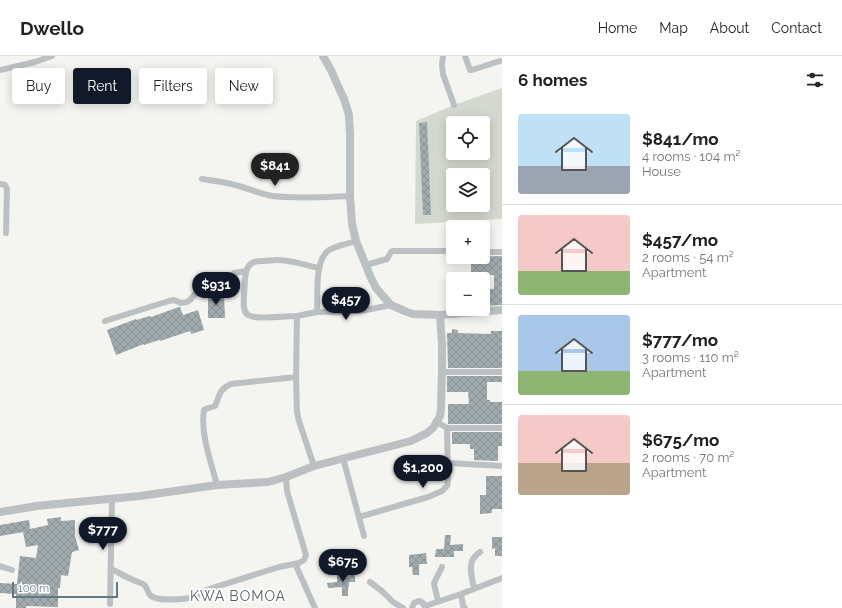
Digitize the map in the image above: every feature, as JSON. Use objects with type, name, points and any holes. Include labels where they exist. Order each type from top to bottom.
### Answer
[{"type":"street","points":[[0,70],[35,62],[52,56]]},
{"type":"street","points":[[323,56],[331,70],[349,115],[350,196],[352,224],[356,241],[376,288],[391,305],[413,314],[440,315],[502,310]]},
{"type":"street","points":[[443,56],[443,74],[454,105]]},
{"type":"street","points":[[465,56],[469,68],[472,70],[500,61]]},
{"type":"street","points":[[202,179],[234,184],[248,190],[275,196],[350,196]]},
{"type":"street","points":[[0,184],[7,188],[6,234]]},
{"type":"street","points":[[317,312],[319,268],[325,254],[335,247],[356,241]]},
{"type":"street","points":[[366,265],[387,259],[393,251],[446,251]]},
{"type":"street","points":[[490,252],[502,252]]},
{"type":"street","points":[[319,268],[277,260],[251,263],[246,271],[244,311],[247,314],[259,317],[297,316],[317,312],[366,310],[391,305]]},
{"type":"street","points":[[104,321],[169,301],[174,300],[184,303],[190,300],[204,287],[224,283],[234,273],[246,271]]},
{"type":"street","points":[[0,512],[79,501],[140,496],[217,485],[268,482],[314,466],[411,441],[427,433],[433,428],[440,416],[442,344],[440,315]]},
{"type":"street","points":[[297,316],[297,412],[314,466]]},
{"type":"street","points":[[442,372],[502,372]]},
{"type":"street","points":[[217,485],[206,443],[204,410],[215,406],[221,390],[225,386],[231,384],[296,377]]},
{"type":"street","points":[[437,422],[447,428],[502,428]]},
{"type":"street","points":[[359,517],[428,497],[442,491],[448,484],[447,428]]},
{"type":"street","points":[[343,458],[364,536]]},
{"type":"street","points":[[448,463],[502,466]]},
{"type":"street","points":[[111,569],[143,584],[149,594],[154,597],[164,599],[184,599],[201,594],[206,590],[280,567],[299,563],[304,560],[306,555],[287,491],[286,477]]},
{"type":"street","points":[[110,604],[112,499]]},
{"type":"street","points":[[474,589],[471,563],[475,556],[480,552]]},
{"type":"street","points":[[299,563],[297,568],[315,608]]},
{"type":"street","points":[[0,566],[12,570]]},
{"type":"street","points":[[438,602],[434,581],[442,567]]},
{"type":"street","points":[[412,608],[417,602],[421,602],[425,607],[502,578]]},
{"type":"street","points":[[370,582],[393,602],[403,608]]},
{"type":"street","points":[[461,594],[463,606],[465,608]]},
{"type":"shaded area","points":[[502,88],[502,219],[446,220],[446,222],[415,224],[416,121],[454,105]]},
{"type":"building","points":[[427,122],[431,215],[423,215],[419,123]]},
{"type":"building","points":[[490,256],[502,256],[502,305],[490,306],[490,289],[494,289],[494,275],[490,275],[490,272],[471,272],[471,264],[490,264]]},
{"type":"building","points":[[208,293],[224,293],[225,318],[208,318]]},
{"type":"building","points":[[179,307],[183,315],[198,310],[204,330],[191,334],[190,331],[160,341],[144,344],[116,355],[107,330],[136,319],[151,317]]},
{"type":"building","points":[[452,329],[458,330],[458,333],[491,334],[491,331],[502,331],[502,368],[448,368],[447,333],[452,333]]},
{"type":"building","points":[[447,376],[502,376],[502,382],[487,382],[487,400],[490,400],[490,402],[502,402],[502,424],[448,424],[448,404],[469,404],[468,392],[447,392]]},
{"type":"building","points":[[452,432],[502,432],[502,446],[498,446],[498,461],[474,460],[474,449],[470,449],[470,444],[452,444]]},
{"type":"building","points":[[486,476],[502,476],[502,509],[492,509],[492,513],[480,514],[480,495],[486,495]]},
{"type":"building","points":[[61,517],[61,521],[75,520],[75,536],[79,550],[72,552],[68,576],[61,575],[60,588],[58,588],[58,607],[26,606],[26,608],[16,608],[16,594],[0,593],[0,583],[17,584],[20,556],[36,558],[38,545],[26,547],[23,532],[0,536],[0,525],[29,520],[30,529],[48,525],[47,519]]},
{"type":"building","points":[[445,535],[451,535],[450,545],[463,544],[463,551],[454,551],[454,557],[435,557],[436,549],[444,549]]},
{"type":"building","points":[[492,537],[502,537],[502,556],[495,556],[495,548],[492,549]]},
{"type":"building","points":[[426,553],[427,564],[419,564],[419,575],[413,575],[412,567],[409,567],[409,555]]},
{"type":"building","points":[[337,575],[355,575],[355,582],[349,582],[348,596],[342,596],[342,587],[328,588],[327,583],[337,582]]},
{"type":"district","name":"KWA BOMOA","points":[[238,596]]}]
